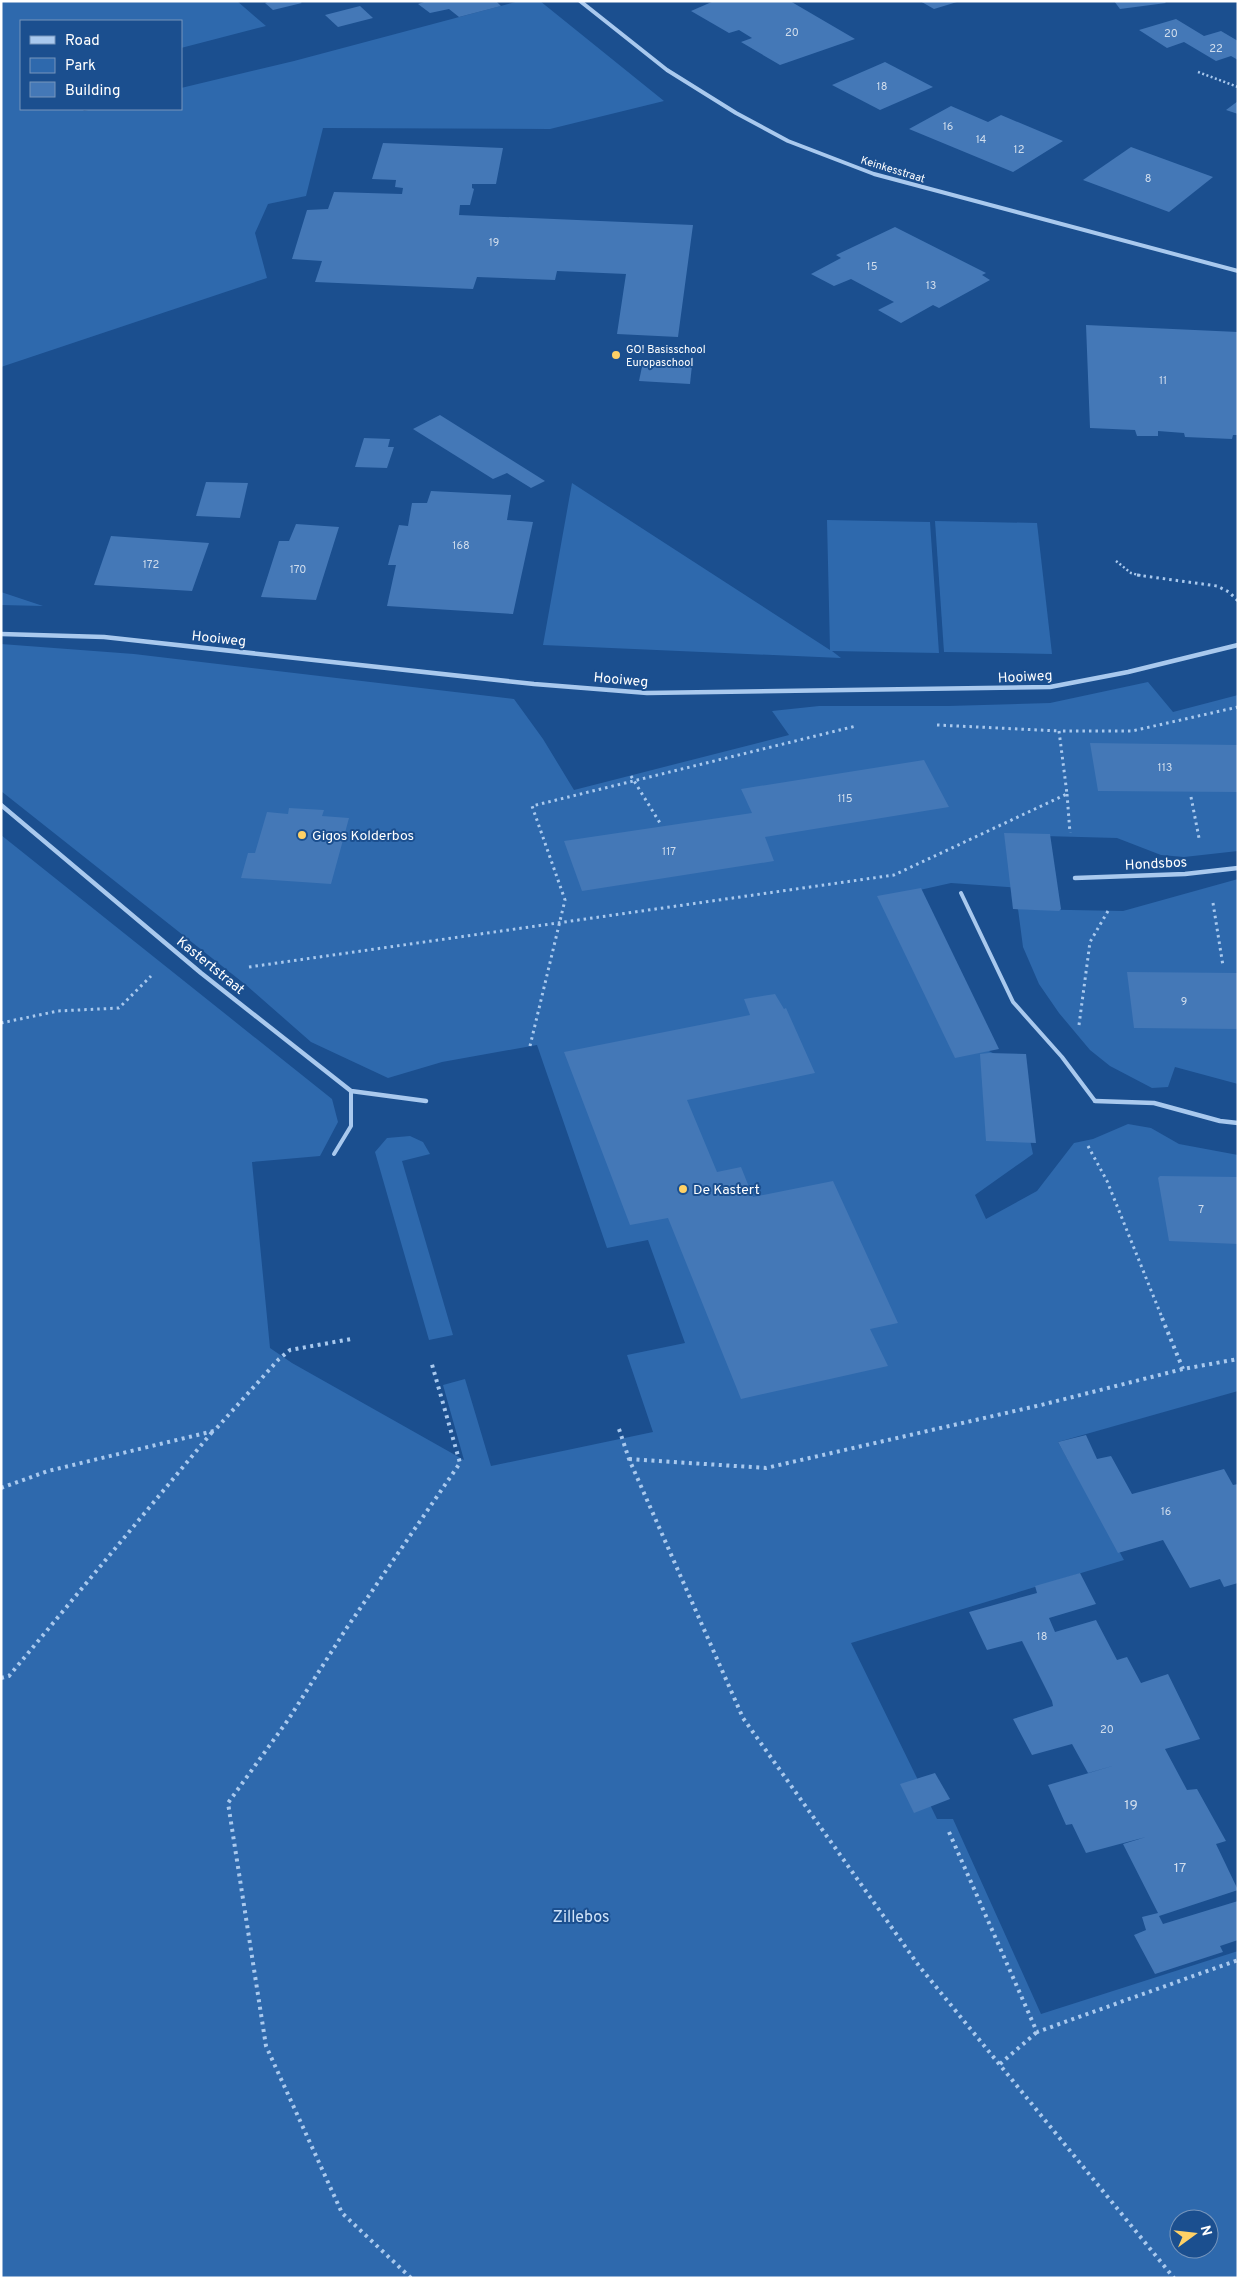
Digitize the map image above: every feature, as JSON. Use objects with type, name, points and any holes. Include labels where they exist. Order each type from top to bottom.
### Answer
[{"type":"street","name":"Keinkesstraat","points":[[580,1],[667,70],[736,113],[788,140],[874,174],[1238,271]]},
{"type":"street","name":"Hooiweg","points":[[1,634],[104,637],[534,684],[647,693],[1050,687],[1128,672],[1238,645]]},
{"type":"street","name":"Kastertstraat","points":[[1,805],[201,973],[351,1091]]},
{"type":"street","name":"Hondsbos","points":[[1075,878],[1185,874],[1238,868]]},
{"type":"street","points":[[351,1091],[426,1101]]},
{"type":"street","points":[[1094,1101],[1154,1103],[1220,1121],[1238,1123]]},
{"type":"lane","points":[[961,893],[1013,1002],[1062,1057],[1094,1101]]},
{"type":"lane","points":[[334,1154],[351,1126],[351,1091]]},
{"type":"path","points":[[1198,72],[1238,87]]},
{"type":"path","points":[[1116,561],[1130,572],[1156,580],[1206,582],[1224,589],[1238,601]]},
{"type":"path","points":[[930,725],[1059,731],[1132,731],[1238,707]]},
{"type":"path","points":[[530,1046],[565,900],[532,806],[635,782],[861,724]]},
{"type":"path","points":[[1059,731],[1070,834]]},
{"type":"path","points":[[632,776],[660,823]]},
{"type":"path","points":[[201,973],[894,875],[1067,794]]},
{"type":"path","points":[[1190,797],[1200,840]]},
{"type":"path","points":[[1212,898],[1223,966]]},
{"type":"path","points":[[1079,1029],[1090,942],[1108,911]]},
{"type":"path","points":[[1,1023],[58,1011],[119,1008],[176,951]]},
{"type":"path","points":[[1088,1146],[1107,1181],[1183,1369]]},
{"type":"path","points":[[1,1678],[9,1676],[214,1431],[279,1359],[290,1350],[351,1339]]},
{"type":"path","points":[[629,1459],[766,1468],[1041,1405],[1183,1369],[1238,1359]]},
{"type":"path","points":[[411,2278],[342,2213],[266,2046],[228,1803],[288,1720],[346,1629],[460,1463],[431,1361]]},
{"type":"path","points":[[619,1428],[629,1459],[743,1718],[919,1966],[1174,2278]]},
{"type":"path","points":[[1,1488],[48,1471],[214,1431]]},
{"type":"path","points":[[949,1832],[1037,2032]]},
{"type":"path","points":[[1000,2064],[1037,2032],[1238,1960]]},
{"type":"green space","points":[[1,1],[237,1],[266,26],[182,48],[182,20],[20,20],[20,110],[182,110],[182,88],[294,61],[519,1],[540,1],[664,101],[550,129],[323,128],[306,196],[268,204],[255,233],[267,278],[1,367]]},
{"type":"green space","points":[[572,483],[830,650],[827,520],[930,522],[939,653],[832,651],[841,658],[543,645]]},
{"type":"green space","points":[[935,521],[1037,523],[1052,654],[944,652]]},
{"type":"green space","points":[[1,592],[43,606],[1,605]]},
{"type":"green space","name":"Zillebos","points":[[1,644],[134,654],[514,699],[543,739],[574,790],[789,735],[772,711],[819,706],[948,706],[1050,703],[1148,682],[1173,712],[1238,695],[1238,851],[1184,857],[1161,855],[1117,838],[1008,835],[1020,888],[951,883],[884,898],[962,1037],[1014,1064],[1033,1154],[975,1195],[986,1219],[1037,1191],[1074,1143],[1093,1139],[1128,1124],[1151,1128],[1179,1144],[1238,1155],[1238,1391],[1058,1442],[1124,1560],[851,1643],[937,1819],[953,1819],[1041,2014],[1238,1951],[1238,2278],[1,2278],[1,835],[332,1099],[338,1122],[320,1156],[252,1162],[270,1348],[292,1363],[464,1460],[443,1385],[465,1379],[491,1466],[653,1432],[627,1355],[685,1343],[648,1240],[607,1248],[537,1045],[442,1062],[388,1078],[311,1042],[246,985],[1,791]]},
{"type":"green space","points":[[1238,879],[1238,1084],[1175,1067],[1168,1087],[1152,1088],[1110,1066],[1090,1050],[1059,1013],[1039,984],[1023,947],[1018,909],[1123,911]]},
{"type":"green space","points":[[410,1136],[423,1142],[430,1154],[402,1161],[453,1335],[429,1340],[375,1152],[387,1138]]},
{"type":"building","points":[[270,1],[299,1],[302,3],[273,10],[265,3]]},
{"type":"building","points":[[427,1],[496,1],[501,6],[459,17],[449,9],[430,13],[418,4]]},
{"type":"building","points":[[714,1],[790,1],[855,39],[780,65],[741,42],[752,38],[739,30],[729,33],[691,11]]},
{"type":"building","points":[[920,1],[957,1],[957,2],[934,9]]},
{"type":"building","points":[[1114,1],[1164,1],[1166,3],[1120,9]]},
{"type":"building","points":[[360,6],[373,18],[338,27],[325,15]]},
{"type":"building","points":[[1176,19],[1204,36],[1221,31],[1238,41],[1238,60],[1231,56],[1216,61],[1184,42],[1167,48],[1139,30]]},
{"type":"building","points":[[885,62],[933,87],[880,110],[832,85]]},
{"type":"building","points":[[1238,101],[1238,114],[1226,110]]},
{"type":"building","points":[[951,106],[988,122],[1001,115],[1063,141],[1013,172],[909,129]]},
{"type":"building","points":[[383,143],[503,148],[496,184],[472,184],[474,189],[470,205],[460,205],[459,215],[693,225],[678,337],[617,334],[626,274],[557,271],[555,280],[477,277],[473,289],[315,282],[322,261],[292,259],[307,210],[328,209],[334,192],[402,194],[403,188],[395,187],[396,180],[372,179]]},
{"type":"building","points":[[1131,147],[1213,177],[1169,212],[1083,180]]},
{"type":"building","points":[[895,227],[986,273],[982,275],[990,280],[939,308],[933,305],[901,323],[878,310],[894,302],[851,279],[834,286],[811,274],[841,258],[836,255]]},
{"type":"building","points":[[1086,325],[1238,332],[1238,435],[1233,435],[1232,439],[1185,437],[1184,433],[1158,431],[1158,436],[1137,436],[1135,430],[1090,428]]},
{"type":"building","points":[[643,362],[692,365],[690,384],[639,381]]},
{"type":"building","points":[[440,415],[545,481],[531,488],[507,473],[493,479],[413,429]]},
{"type":"building","points":[[364,438],[390,439],[388,447],[394,447],[387,468],[355,467]]},
{"type":"building","points":[[206,482],[248,483],[240,518],[196,516]]},
{"type":"building","points":[[431,491],[511,495],[507,520],[533,522],[513,614],[387,606],[396,565],[388,565],[399,525],[408,526],[412,503],[427,503]]},
{"type":"building","points":[[296,524],[339,527],[316,600],[261,597],[279,541],[289,541]]},
{"type":"building","points":[[111,536],[209,543],[192,591],[94,585]]},
{"type":"building","points":[[1090,743],[1238,745],[1238,792],[1098,791]]},
{"type":"building","points":[[924,760],[949,807],[765,837],[774,861],[582,891],[564,841],[752,813],[741,789]]},
{"type":"building","name":"Gigos Kolderbos","points":[[289,808],[324,810],[322,816],[349,818],[331,884],[241,878],[248,853],[255,853],[267,812],[288,814]]},
{"type":"building","points":[[1004,833],[1050,834],[1061,909],[1059,911],[1013,909]]},
{"type":"building","points":[[921,888],[999,1049],[955,1058],[877,896]]},
{"type":"building","points":[[1127,972],[1238,973],[1238,1029],[1134,1028]]},
{"type":"building","name":"De Kastert","points":[[775,994],[784,1009],[786,1008],[815,1073],[687,1100],[717,1172],[741,1167],[753,1197],[833,1181],[898,1323],[870,1329],[888,1366],[741,1399],[668,1218],[630,1225],[564,1052],[750,1015],[744,999]]},
{"type":"building","points":[[980,1054],[1026,1054],[1036,1143],[986,1141]]},
{"type":"building","points":[[1160,1176],[1238,1177],[1238,1244],[1169,1241],[1158,1178]]},
{"type":"building","points":[[1086,1435],[1097,1459],[1111,1456],[1132,1494],[1224,1469],[1233,1485],[1238,1484],[1238,1583],[1224,1587],[1220,1579],[1190,1588],[1163,1540],[1118,1553],[1058,1442]]},
{"type":"building","points":[[1080,1573],[1096,1604],[1049,1618],[1055,1632],[1096,1620],[1117,1660],[1127,1657],[1141,1683],[1168,1674],[1200,1739],[1165,1749],[1187,1790],[1197,1789],[1226,1841],[1216,1844],[1238,1890],[1159,1916],[1163,1924],[1238,1901],[1238,1940],[1220,1946],[1223,1952],[1155,1974],[1134,1935],[1146,1930],[1142,1917],[1158,1913],[1123,1844],[1146,1837],[1086,1853],[1072,1824],[1066,1825],[1048,1785],[1116,1765],[1088,1773],[1072,1744],[1032,1755],[1013,1719],[1053,1706],[1052,1701],[1022,1641],[987,1650],[969,1612],[1037,1593],[1035,1586]]},
{"type":"building","points":[[935,1773],[950,1799],[914,1813],[900,1784]]},
{"type":"place","name":"GO! Basisschool Europaschool","points":[[616,355]]},
{"type":"place","name":"Gigos Kolderbos","points":[[302,835]]},
{"type":"place","name":"De Kastert","points":[[683,1189]]}]
